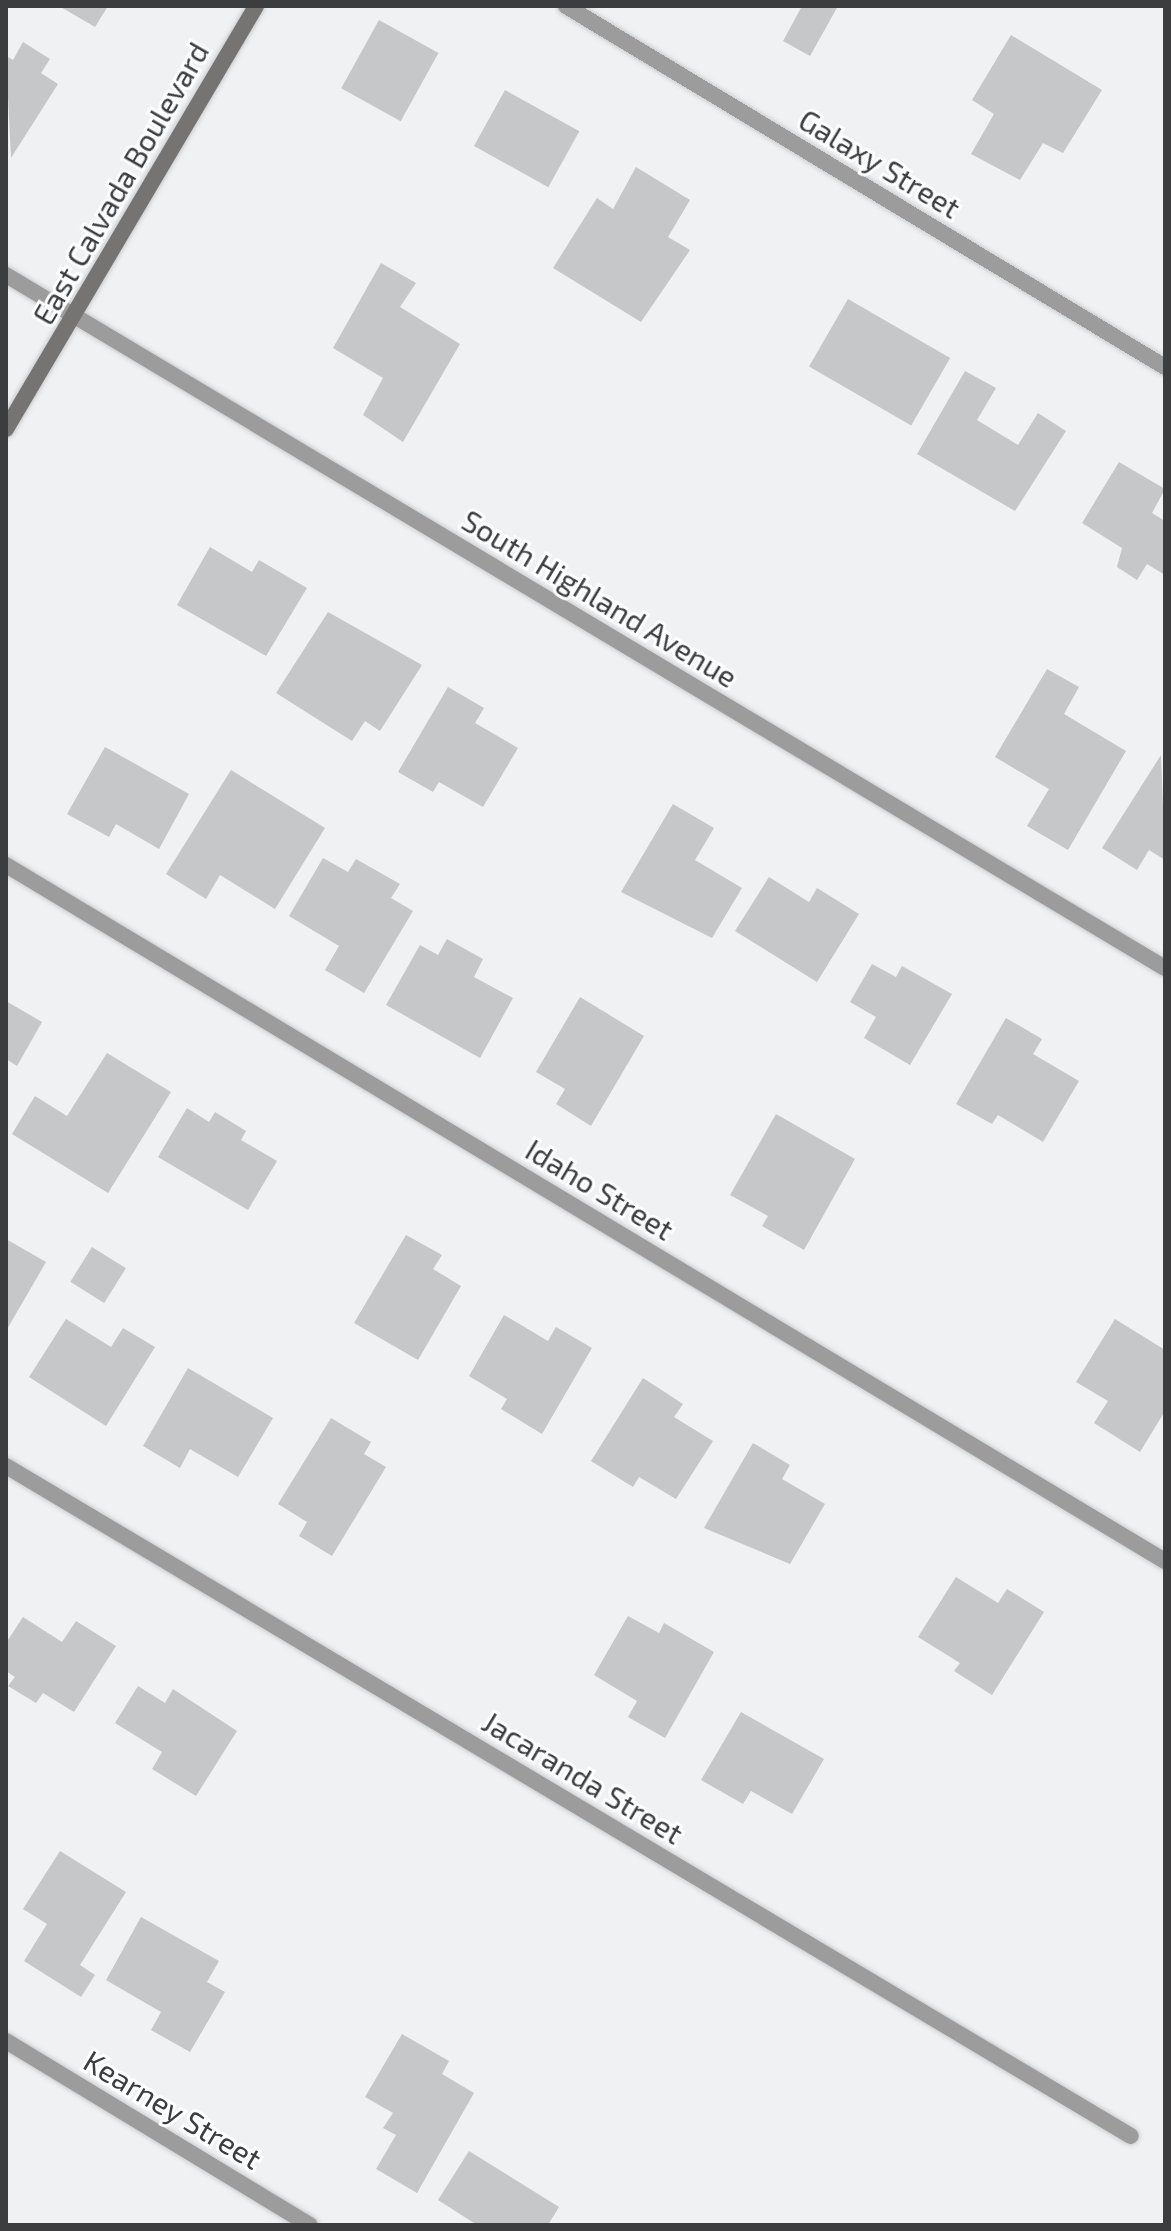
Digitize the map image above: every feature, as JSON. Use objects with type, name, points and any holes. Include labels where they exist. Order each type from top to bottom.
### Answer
[{"type":"main road","name":"East Calvada Boulevard","points":[[6,429],[256,6]]},
{"type":"street","name":"Galaxy Street","points":[[566,6],[1165,367]]},
{"type":"street","name":"South Highland Avenue","points":[[6,275],[1165,968]]},
{"type":"street","name":"Idaho Street","points":[[6,865],[1165,1561]]},
{"type":"street","name":"Jacaranda Street","points":[[6,1466],[1131,2136]]},
{"type":"street","name":"Kearney Street","points":[[6,2041],[310,2225]]},
{"type":"building","points":[[59,6],[108,6],[95,27]]},
{"type":"building","points":[[802,6],[838,6],[810,56],[783,41]]},
{"type":"building","points":[[379,20],[438,53],[401,121],[341,88]]},
{"type":"building","points":[[1011,35],[1102,90],[1063,153],[1043,143],[1020,180],[971,154],[994,114],[972,100]]},
{"type":"building","points":[[23,42],[50,59],[41,73],[58,84],[11,158],[6,56],[13,60]]},
{"type":"building","points":[[505,90],[579,131],[548,187],[474,146]]},
{"type":"building","points":[[636,167],[690,200],[668,237],[690,250],[641,322],[553,268],[597,198],[613,209]]},
{"type":"building","points":[[381,263],[416,283],[400,307],[460,344],[403,442],[363,415],[383,378],[333,348]]},
{"type":"building","points":[[848,299],[950,358],[911,426],[809,367]]},
{"type":"building","points":[[965,371],[996,388],[977,420],[1018,445],[1038,413],[1066,431],[1015,511],[917,454]]},
{"type":"building","points":[[1119,462],[1165,489],[1152,513],[1165,521],[1165,575],[1147,564],[1137,580],[1117,567],[1122,548],[1082,523]]},
{"type":"building","points":[[210,547],[252,572],[259,560],[307,588],[266,656],[177,605]]},
{"type":"building","points":[[328,612],[422,665],[380,731],[365,721],[352,741],[276,693]]},
{"type":"building","points":[[1047,669],[1079,687],[1064,714],[1126,751],[1068,850],[1027,826],[1049,789],[995,757]]},
{"type":"building","points":[[448,687],[484,708],[475,723],[518,748],[483,807],[439,782],[433,792],[398,772]]},
{"type":"building","points":[[105,747],[189,794],[159,849],[116,824],[109,837],[67,814]]},
{"type":"building","points":[[1161,755],[1165,860],[1149,850],[1137,870],[1102,848]]},
{"type":"building","points":[[231,770],[325,828],[275,909],[220,875],[206,899],[166,874]]},
{"type":"building","points":[[673,804],[714,828],[695,860],[742,888],[712,938],[621,892]]},
{"type":"building","points":[[323,858],[348,872],[356,859],[400,884],[391,898],[413,911],[364,993],[325,970],[339,946],[289,916]]},
{"type":"building","points":[[769,877],[809,902],[817,888],[859,914],[817,982],[735,931]]},
{"type":"building","points":[[447,939],[483,959],[474,977],[513,998],[480,1058],[386,1005],[420,945],[438,955]]},
{"type":"building","points":[[872,964],[896,977],[902,966],[952,994],[910,1065],[864,1038],[876,1017],[850,1002]]},
{"type":"building","points":[[580,997],[644,1036],[591,1126],[556,1104],[565,1089],[536,1072]]},
{"type":"building","points":[[6,1001],[42,1022],[17,1066],[6,1059]]},
{"type":"building","points":[[1006,1018],[1042,1039],[1033,1054],[1079,1081],[1043,1142],[998,1115],[992,1124],[956,1104]]},
{"type":"building","points":[[107,1053],[171,1092],[108,1193],[12,1134],[35,1096],[67,1116]]},
{"type":"building","points":[[187,1108],[209,1122],[215,1112],[246,1131],[241,1140],[277,1161],[248,1210],[158,1157]]},
{"type":"building","points":[[776,1114],[855,1159],[804,1250],[762,1226],[768,1216],[730,1195]]},
{"type":"building","points":[[406,1235],[442,1255],[433,1269],[461,1286],[418,1360],[354,1323]]},
{"type":"building","points":[[6,1239],[46,1262],[6,1331]]},
{"type":"building","points":[[92,1247],[126,1268],[104,1303],[70,1282]]},
{"type":"building","points":[[504,1315],[548,1341],[556,1327],[592,1348],[542,1434],[501,1409],[507,1399],[469,1376]]},
{"type":"building","points":[[66,1319],[111,1347],[123,1328],[155,1347],[106,1426],[29,1377]]},
{"type":"building","points":[[1115,1319],[1165,1350],[1165,1411],[1140,1452],[1094,1423],[1108,1401],[1076,1382]]},
{"type":"building","points":[[188,1368],[273,1418],[238,1477],[190,1449],[180,1468],[143,1446]]},
{"type":"building","points":[[643,1378],[683,1404],[674,1417],[713,1441],[676,1499],[639,1477],[633,1487],[591,1461]]},
{"type":"building","points":[[331,1418],[371,1442],[364,1454],[386,1467],[332,1556],[299,1536],[307,1522],[278,1504]]},
{"type":"building","points":[[753,1443],[790,1465],[782,1479],[825,1504],[790,1564],[704,1528]]},
{"type":"building","points":[[956,1577],[998,1603],[1007,1589],[1044,1612],[992,1695],[954,1671],[960,1663],[918,1637]]},
{"type":"building","points":[[628,1616],[659,1633],[664,1623],[714,1652],[665,1738],[628,1717],[637,1701],[594,1675]]},
{"type":"building","points":[[23,1617],[62,1642],[76,1621],[116,1646],[74,1712],[43,1693],[36,1703],[8,1686],[15,1677],[6,1671],[6,1643]]},
{"type":"building","points":[[138,1686],[165,1703],[173,1689],[237,1731],[196,1796],[152,1769],[162,1752],[115,1723]]},
{"type":"building","points":[[741,1712],[824,1759],[792,1814],[751,1791],[743,1804],[701,1780]]},
{"type":"building","points":[[60,1851],[126,1892],[80,1965],[95,1975],[81,1997],[24,1961],[47,1924],[23,1909]]},
{"type":"building","points":[[141,1917],[219,1961],[207,1982],[225,1992],[190,2052],[151,2030],[161,2012],[106,1980]]},
{"type":"building","points":[[402,2034],[449,2061],[442,2074],[474,2093],[417,2193],[376,2169],[396,2135],[383,2128],[393,2113],[365,2097]]},
{"type":"building","points":[[469,2151],[559,2207],[548,2225],[477,2225],[438,2200]]}]
